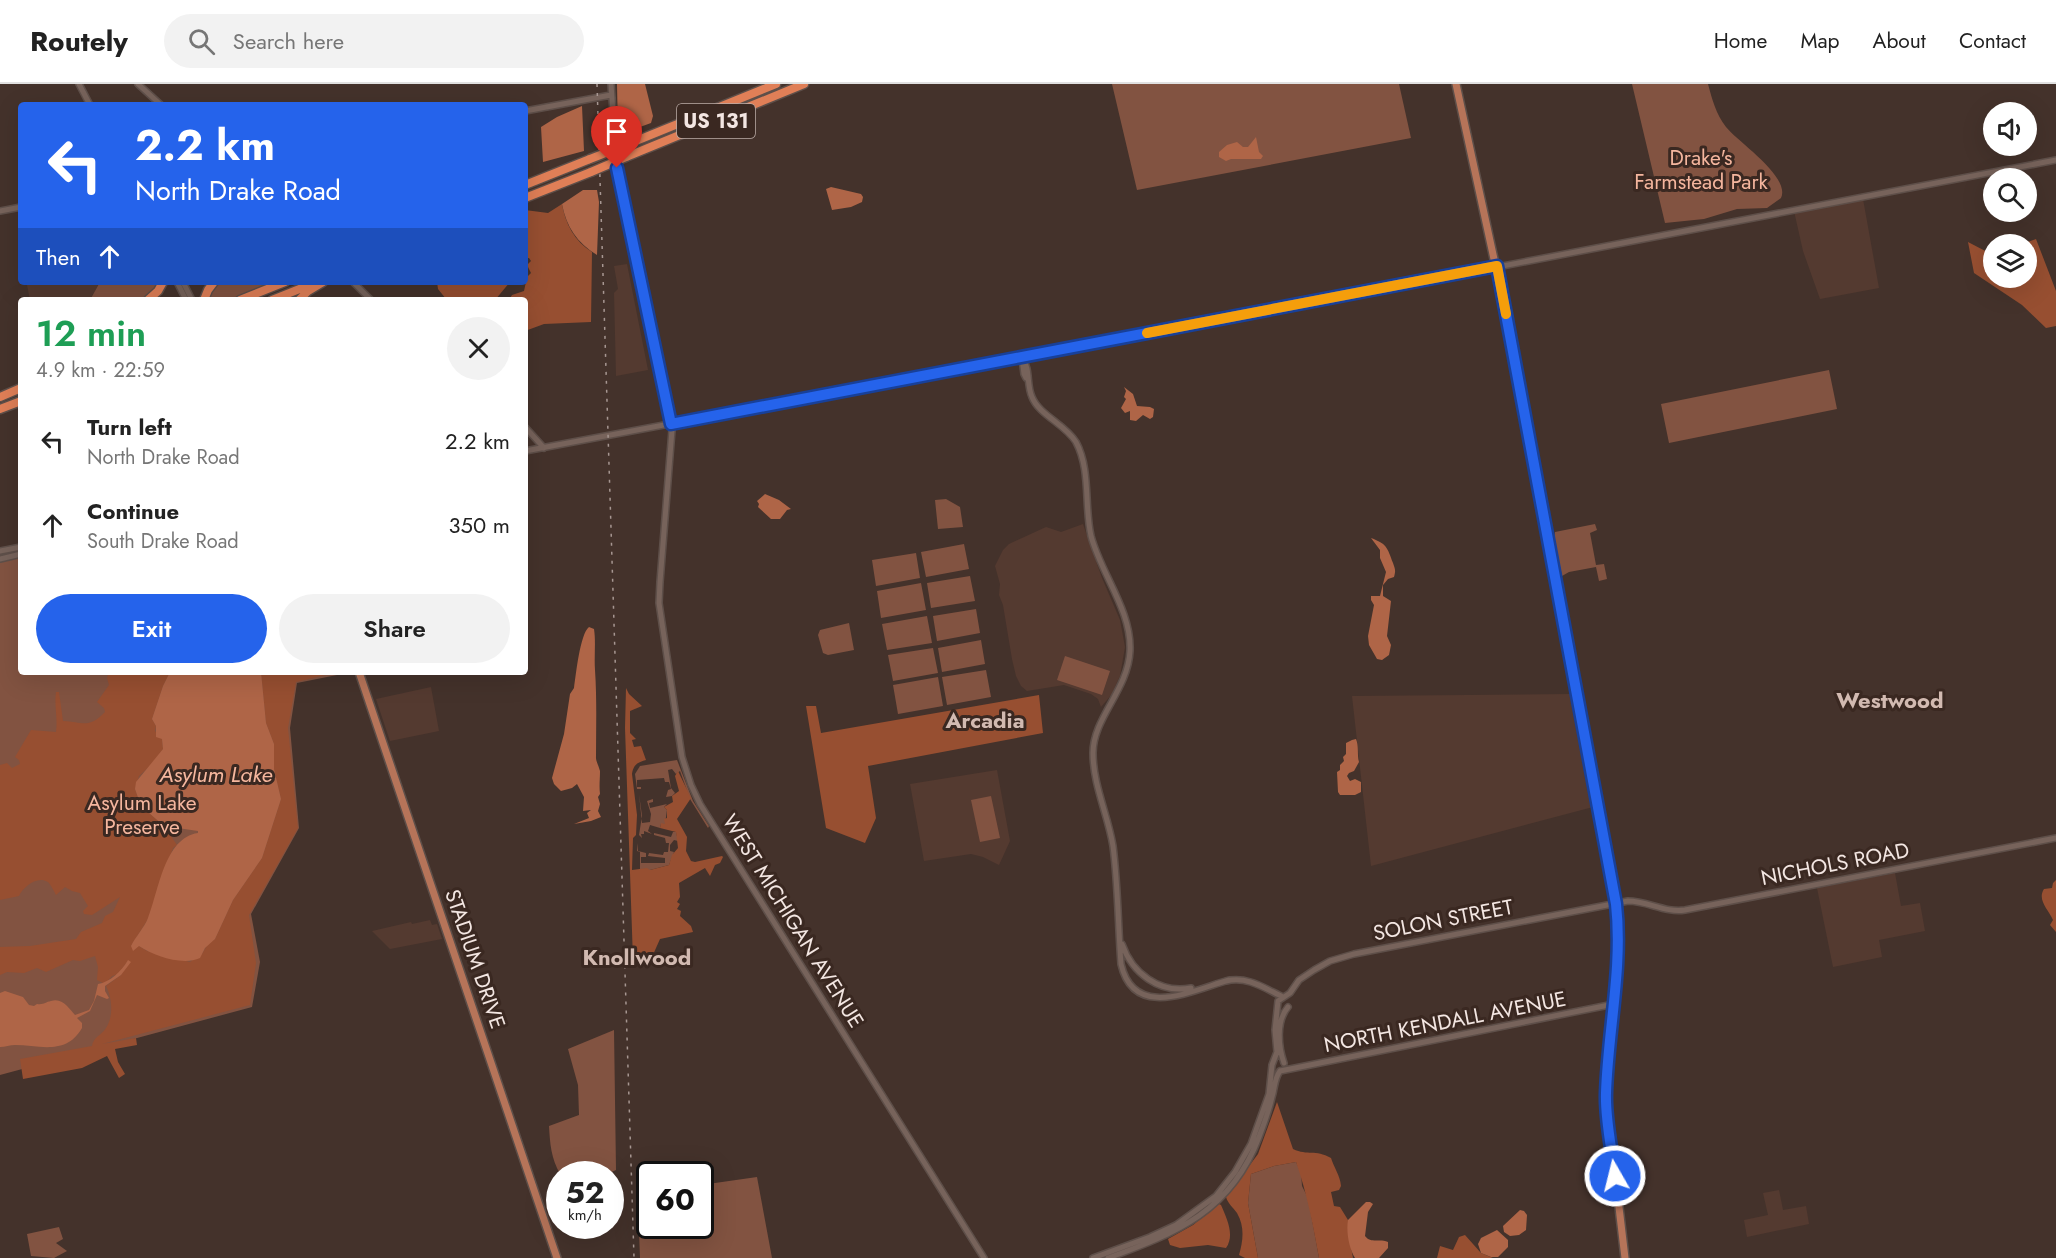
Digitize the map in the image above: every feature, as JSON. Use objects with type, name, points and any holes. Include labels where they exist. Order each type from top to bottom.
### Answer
[{"type":"highway","name":"US 131","points":[[528,184],[776,84]]},
{"type":"highway","name":"US 131","points":[[528,197],[804,84]]},
{"type":"highway","points":[[151,297],[161,285]]},
{"type":"highway","points":[[248,297],[278,285]]},
{"type":"highway","points":[[280,297],[310,285]]},
{"type":"highway","points":[[302,297],[318,285]]},
{"type":"highway","points":[[2,396],[18,388]]},
{"type":"highway","points":[[0,411],[18,402]]},
{"type":"highway","points":[[0,411],[18,408]]},
{"type":"main road","points":[[1456,84],[1497,266],[1618,903],[1618,947],[1606,1097],[1625,1258]]},
{"type":"main road","name":"STADIUM DRIVE","points":[[360,675],[557,1258]]},
{"type":"street","points":[[79,84],[88,102]]},
{"type":"street","points":[[138,84],[158,102]]},
{"type":"street","name":"WEST MICHIGAN AVENUE","points":[[611,84],[617,168],[671,424],[672,448],[659,597],[681,752],[690,785],[984,1258]]},
{"type":"street","points":[[528,110],[612,94]]},
{"type":"street","points":[[528,451],[2056,160]]},
{"type":"street","points":[[0,211],[18,208]]},
{"type":"street","points":[[356,285],[368,297]]},
{"type":"street","points":[[1022,358],[1026,364],[1027,380],[1034,402],[1070,433],[1079,450],[1085,472],[1092,538],[1123,615],[1128,634],[1130,651],[1125,675],[1099,729],[1093,751],[1096,778],[1113,845],[1122,970],[1130,985],[1142,994],[1163,999],[1229,980]]},
{"type":"street","points":[[528,430],[544,448]]},
{"type":"street","points":[[0,551],[18,548]]},
{"type":"street","points":[[0,559],[18,555]]},
{"type":"street","name":"NICHOLS ROAD","points":[[1618,903],[1636,901],[1666,910],[1685,910],[2056,838]]},
{"type":"street","name":"SOLON STREET","points":[[1278,1004],[1279,999],[1290,993],[1299,980],[1330,961],[1345,956],[1618,903]]},
{"type":"street","points":[[1108,1258],[1179,1230],[1202,1214],[1239,1175],[1254,1149],[1283,1070],[1284,1063],[1280,1050],[1282,1018],[1289,1000],[1249,981],[1229,980],[1184,990],[1167,988],[1151,982],[1137,971],[1126,955],[1122,945],[1119,919]]},
{"type":"street","points":[[1264,988],[1283,1008],[1288,1007]]},
{"type":"street","points":[[1093,1258],[1163,1232],[1190,1216],[1216,1196],[1235,1172],[1251,1144],[1269,1094],[1277,1052],[1275,1030],[1278,1004]]},
{"type":"street","name":"NORTH KENDALL AVENUE","points":[[1283,1070],[1614,1004]]},
{"type":"street","points":[[1273,1064],[1279,1059],[1284,1063]]},
{"type":"street","points":[[1273,1064],[1276,1071],[1283,1070]]},
{"type":"shaded area","points":[[1863,199],[1879,288],[1820,299],[1803,251],[1794,211]]},
{"type":"shaded area","points":[[627,264],[648,370],[616,376],[614,293],[618,289],[614,266]]},
{"type":"shaded area","points":[[27,285],[98,285],[92,297],[29,297]]},
{"type":"shaded area","points":[[1083,524],[1120,620],[1125,647],[1120,676],[1112,694],[1101,707],[1098,699],[1091,694],[1064,685],[1027,691],[1021,686],[1012,659],[995,566],[1003,550],[1009,544],[1046,527],[1061,532]]},
{"type":"shaded area","points":[[431,687],[439,731],[390,741],[376,699]]},
{"type":"shaded area","points":[[1571,694],[1593,807],[1371,866],[1352,696]]},
{"type":"shaded area","points":[[997,770],[1010,841],[999,865],[971,854],[924,861],[910,784]]},
{"type":"shaded area","points":[[1895,873],[1901,906],[1920,903],[1925,931],[1879,940],[1882,957],[1833,967],[1817,888]]},
{"type":"shaded area","points":[[430,920],[432,925],[437,924],[442,939],[390,949],[372,931],[411,922],[412,924]]},
{"type":"shaded area","points":[[1779,1190],[1783,1210],[1806,1206],[1809,1224],[1747,1237],[1744,1220],[1768,1215],[1763,1193]]},
{"type":"green space","points":[[1112,84],[1399,84],[1411,138],[1137,190]]},
{"type":"green space","name":"Drake's Farmstead Park","points":[[1632,84],[1708,84],[1715,106],[1726,127],[1771,170],[1782,190],[1781,198],[1767,208],[1737,209],[1704,219],[1665,223]]},
{"type":"green space","points":[[562,204],[572,231],[592,252],[591,322],[544,324],[528,330],[528,297],[511,297],[524,291],[531,273],[528,267],[531,261],[528,258],[528,210],[548,213]]},
{"type":"green space","points":[[1968,242],[1983,250],[1983,279],[1974,273]]},
{"type":"green space","points":[[2037,242],[2056,291],[2056,326],[2046,328],[2022,305],[1996,288],[2037,288]]},
{"type":"green space","points":[[98,285],[159,285],[148,297],[92,297]]},
{"type":"green space","points":[[217,285],[268,285],[238,297],[209,297]]},
{"type":"green space","points":[[437,285],[508,285],[498,297],[444,297]]},
{"type":"green space","points":[[1829,370],[1837,409],[1669,443],[1661,404]]},
{"type":"green space","points":[[946,499],[960,507],[963,527],[938,529],[935,500]]},
{"type":"green space","points":[[1595,524],[1597,530],[1590,533],[1596,565],[1604,564],[1607,579],[1599,581],[1596,567],[1569,572],[1562,576],[1554,538],[1555,532]]},
{"type":"green space","points":[[964,544],[969,569],[926,577],[921,552]]},
{"type":"green space","name":"Asylum Lake Preserve","points":[[18,553],[18,675],[337,675],[297,683],[290,728],[299,828],[251,914],[260,962],[252,1007],[0,1075],[0,557]]},
{"type":"green space","points":[[916,553],[920,578],[876,586],[872,560]]},
{"type":"green space","points":[[970,576],[975,601],[931,608],[927,583]]},
{"type":"green space","points":[[921,583],[926,610],[881,618],[877,591]]},
{"type":"green space","points":[[976,609],[980,633],[937,641],[933,616]]},
{"type":"green space","points":[[927,616],[932,643],[887,650],[882,624]]},
{"type":"green space","points":[[849,623],[854,650],[828,655],[823,653],[818,635],[820,630]]},
{"type":"green space","points":[[981,640],[985,664],[942,672],[938,648]]},
{"type":"green space","points":[[933,648],[938,673],[893,681],[888,655]]},
{"type":"green space","points":[[1065,656],[1110,671],[1102,695],[1057,680]]},
{"type":"green space","points":[[986,670],[991,697],[947,705],[942,677]]},
{"type":"green space","points":[[108,675],[168,675],[152,719],[156,726],[155,731],[162,739],[163,749],[155,761],[139,776],[135,789],[141,806],[164,826],[177,845],[173,848],[148,919],[131,946],[139,946],[147,951],[190,962],[202,954],[208,944],[215,939],[233,900],[262,858],[281,799],[274,769],[274,744],[266,723],[261,675],[325,675],[296,682],[288,728],[298,828],[249,915],[256,963],[250,1005],[102,1044],[136,1038],[137,1045],[115,1049],[118,1062],[125,1074],[119,1078],[107,1056],[82,1068],[23,1079],[20,1059],[92,1046],[94,1040],[109,1023],[111,1001],[106,986],[121,975],[128,961],[118,974],[112,976],[105,984],[97,980],[98,967],[95,956],[80,961],[73,960],[46,972],[37,968],[24,973],[7,972],[0,975],[0,947],[30,946],[76,939],[81,932],[102,923],[105,916],[113,912],[120,897],[92,915],[84,914],[83,911],[88,906],[80,893],[65,887],[56,895],[48,882],[39,880],[27,886],[19,896],[0,900],[0,765],[7,763],[12,768],[20,764],[15,757],[31,730],[56,732],[56,692],[59,692],[63,721],[90,723],[99,717],[105,712],[97,702],[109,685]]},
{"type":"green space","points":[[938,677],[943,706],[898,714],[893,685]]},
{"type":"green space","points":[[626,688],[642,706],[630,711],[630,733],[636,739],[632,740],[634,747],[641,746],[646,760],[636,764],[632,774],[637,815],[636,835],[633,838],[632,870],[647,868],[650,870],[669,865],[672,855],[678,848],[676,832],[660,828],[661,823],[665,824],[664,819],[667,818],[667,810],[664,807],[673,802],[672,796],[679,791],[675,776],[678,771],[691,798],[677,819],[687,837],[686,851],[691,861],[723,857],[720,863],[715,865],[710,876],[705,868],[679,883],[680,897],[677,902],[680,904],[677,909],[681,911],[680,916],[691,926],[693,932],[660,939],[648,966],[633,960],[625,728]]},
{"type":"green space","points":[[1039,695],[1043,733],[868,766],[876,818],[865,843],[826,828],[806,706],[816,706],[821,733]]},
{"type":"green space","points":[[677,760],[693,801],[709,826],[708,828],[690,799],[680,771],[676,774],[672,769],[668,770],[671,788],[675,793],[672,796],[666,797],[668,790],[671,789],[669,782],[665,782],[664,778],[637,780],[637,787],[641,789],[637,789],[635,774],[640,766]]},
{"type":"green space","points":[[991,796],[1000,838],[980,842],[971,800]]},
{"type":"green space","points":[[653,799],[653,802],[649,803],[650,808],[667,804],[664,807],[667,810],[665,824],[661,824],[660,828],[650,825],[648,831],[652,834],[644,831],[644,834],[641,834],[642,838],[639,835],[642,819],[642,823],[650,822],[651,814],[647,801]]},
{"type":"green space","points":[[673,832],[676,832],[678,841],[674,840],[670,845],[670,851],[674,852],[669,865],[640,870],[640,852],[637,851],[637,843],[638,851],[646,853],[646,857],[641,857],[641,863],[665,863],[665,858],[648,856],[649,853],[663,855],[664,852],[668,852],[669,843],[666,843],[665,838],[654,835],[654,833],[671,837]]},
{"type":"green space","points":[[2056,880],[2056,932],[2050,925],[2053,920],[2044,904],[2042,893],[2044,889],[2052,888]]},
{"type":"green space","points":[[614,1030],[616,1161],[555,1161],[549,1126],[579,1115],[578,1085],[568,1049]]},
{"type":"green space","points":[[1277,1102],[1293,1149],[1331,1158],[1341,1186],[1339,1190],[1331,1192],[1334,1206],[1340,1207],[1348,1220],[1353,1258],[1319,1258],[1307,1197],[1296,1162],[1274,1166],[1251,1174],[1248,1203],[1258,1258],[1245,1258],[1239,1255],[1242,1239],[1241,1224],[1237,1213],[1226,1197],[1258,1154]]},
{"type":"green space","points":[[1296,1162],[1301,1173],[1302,1186],[1308,1198],[1319,1258],[1258,1258],[1248,1203],[1251,1174],[1274,1166]]},
{"type":"green space","points":[[757,1177],[772,1258],[640,1258],[639,1239],[714,1239],[714,1183]]},
{"type":"green space","points":[[1219,1204],[1226,1216],[1230,1232],[1226,1248],[1208,1245],[1180,1248],[1170,1245],[1168,1239],[1193,1225]]},
{"type":"green space","points":[[59,1227],[63,1239],[56,1243],[67,1251],[54,1258],[31,1256],[27,1234]]},
{"type":"green space","points":[[1465,1235],[1481,1253],[1493,1258],[1437,1258],[1440,1246],[1453,1250],[1459,1237]]},
{"type":"water","points":[[617,84],[645,84],[653,116],[651,123],[618,135]]},
{"type":"water","points":[[582,106],[584,151],[543,162],[541,127]]},
{"type":"water","points":[[1256,137],[1259,152],[1263,156],[1261,159],[1226,161],[1219,157],[1219,152],[1227,145],[1237,142],[1243,147],[1248,147]]},
{"type":"water","points":[[831,187],[861,194],[862,202],[851,207],[832,210],[826,189]]},
{"type":"water","points":[[583,190],[597,190],[599,202],[597,255],[574,233],[566,220],[562,204]]},
{"type":"water","points":[[1124,387],[1133,394],[1137,406],[1154,409],[1153,417],[1150,419],[1143,415],[1136,421],[1130,420],[1130,411],[1125,413],[1121,408],[1126,399]]},
{"type":"water","points":[[765,494],[791,509],[787,510],[780,519],[771,519],[758,507],[757,501]]},
{"type":"water","points":[[1371,538],[1386,547],[1395,570],[1394,577],[1388,579],[1383,585],[1383,596],[1391,601],[1387,636],[1391,645],[1389,655],[1382,660],[1377,659],[1369,645],[1368,636],[1374,605],[1371,596],[1380,596],[1386,572],[1380,558],[1380,550]]},
{"type":"water","points":[[589,627],[594,629],[595,634],[596,758],[600,771],[598,811],[601,817],[574,824],[589,818],[587,813],[591,810],[583,811],[584,797],[577,784],[561,791],[552,778],[564,734],[581,646]]},
{"type":"water","name":"Asylum Lake","points":[[168,675],[261,675],[266,723],[274,744],[274,769],[281,799],[262,858],[233,900],[215,939],[205,948],[200,958],[185,961],[160,956],[139,946],[133,951],[131,946],[148,918],[170,855],[187,837],[198,833],[198,831],[164,826],[141,806],[135,789],[136,782],[163,749],[162,739],[156,737],[156,726],[152,719]]},
{"type":"water","points":[[1356,739],[1359,762],[1354,771],[1347,776],[1350,781],[1355,779],[1361,782],[1361,792],[1355,795],[1340,795],[1337,772],[1344,761],[1346,743]]},
{"type":"water","points":[[128,960],[131,962],[121,975],[105,986],[109,998],[97,995],[90,1011],[77,1018],[82,1023],[82,1028],[76,1037],[60,1046],[0,1047],[0,993],[5,991],[23,997],[29,1005],[34,1006],[59,1001],[75,1015],[89,1010],[98,984],[115,976]]},
{"type":"water","points":[[1366,1202],[1373,1204],[1368,1212],[1365,1236],[1370,1240],[1388,1242],[1388,1248],[1379,1258],[1355,1258],[1350,1245],[1348,1220]]},
{"type":"water","points":[[1520,1210],[1527,1215],[1526,1230],[1519,1235],[1510,1236],[1504,1232],[1503,1226]]},
{"type":"water","points":[[1497,1230],[1508,1240],[1508,1247],[1498,1257],[1481,1253],[1478,1244],[1481,1238]]},
{"type":"railway","points":[[597,84],[634,1258]]},
{"type":"slow traffic","points":[[1147,333],[1497,266],[1506,314]]},
{"type":"district","name":"Westwood","points":[[1890,700]]},
{"type":"district","name":"Arcadia","points":[[985,720]]},
{"type":"district","name":"Knollwood","points":[[637,957]]},
{"type":"route","points":[[617,168],[671,424],[1497,266],[1616,904],[1618,947],[1606,1097],[1615,1176]]}]
